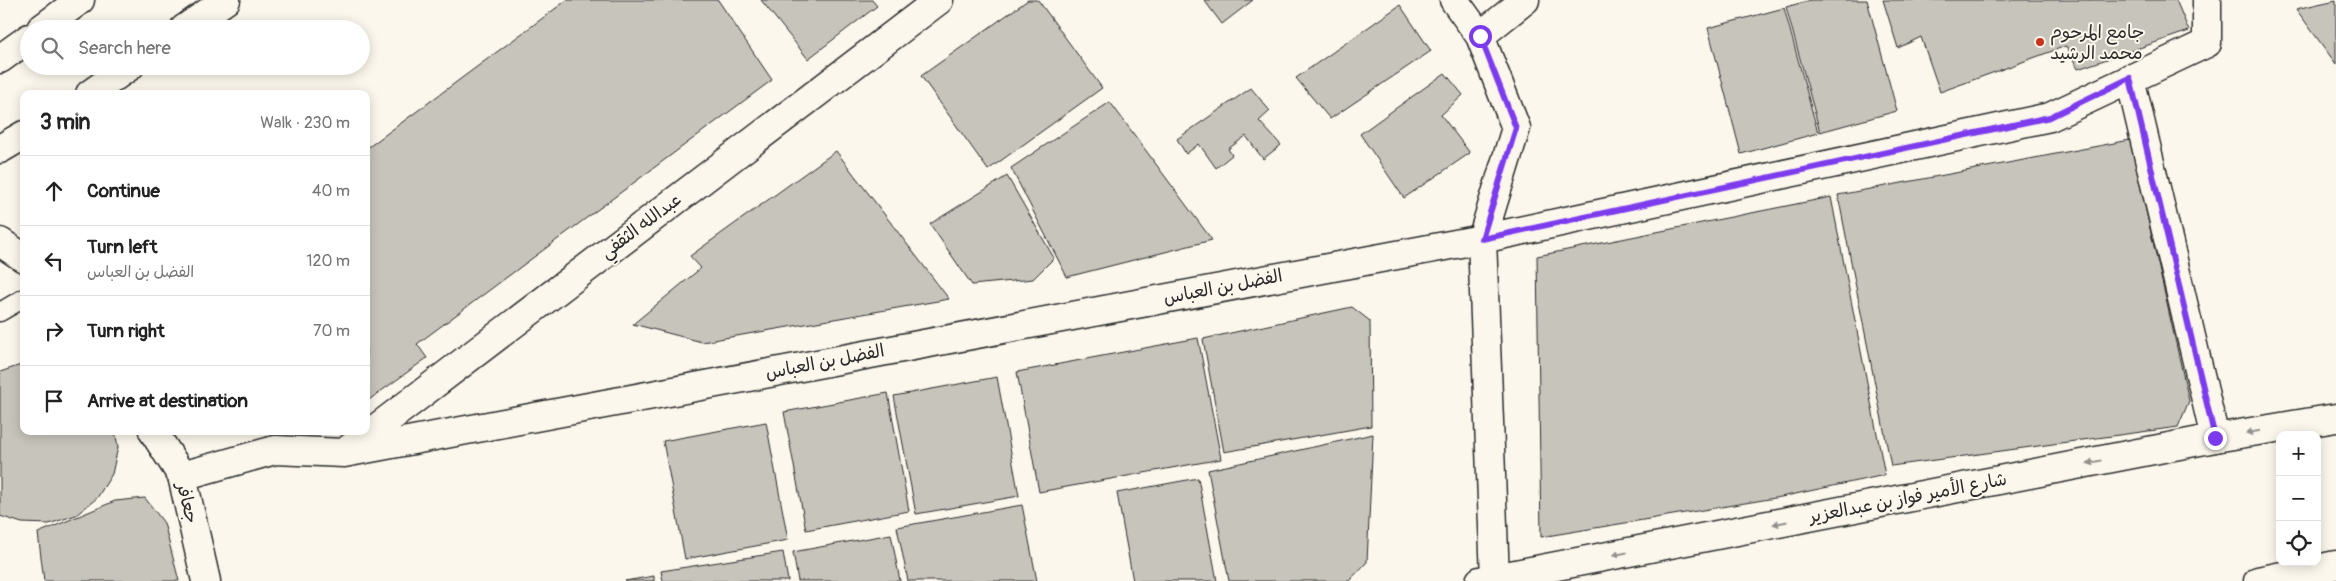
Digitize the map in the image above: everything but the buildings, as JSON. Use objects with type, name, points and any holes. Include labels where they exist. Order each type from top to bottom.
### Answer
[{"type":"main road","points":[[53,20],[80,0]]},
{"type":"main road","points":[[197,20],[226,0]]},
{"type":"main road","name":"عبدالله الثقفي","points":[[370,433],[939,0]]},
{"type":"main road","points":[[1454,0],[1480,36],[1516,128],[1482,239],[1488,580]]},
{"type":"main road","points":[[1480,36],[1525,0]]},
{"type":"main road","name":"الفضل بن العباس","points":[[182,476],[269,441],[344,453],[1482,239],[2050,117],[2207,43],[2207,0]]},
{"type":"main road","points":[[0,58],[20,44]]},
{"type":"main road","points":[[96,90],[117,75]]},
{"type":"main road","points":[[2130,78],[2215,438]]},
{"type":"main road","points":[[0,149],[20,137]]},
{"type":"main road","points":[[0,242],[20,255]]},
{"type":"main road","name":"شارع الأمير فواز بن عبدالعزير","points":[[1488,580],[2215,438],[2336,418]]},
{"type":"main road","name":"جعافر","points":[[156,435],[182,476],[206,581]]},
{"type":"main road","name":"عبدالله الثقفي","points":[[344,453],[368,435]]},
{"type":"main road","points":[[2269,580],[2336,565]]},
{"type":"lane","points":[[0,312],[20,300]]},
{"type":"place","name":"جامع المرحوم محمد الرشيد","points":[[2040,42]]},
{"type":"route","points":[[1480,36],[1516,128],[1482,239],[2050,117],[2130,78],[2215,438]]}]
